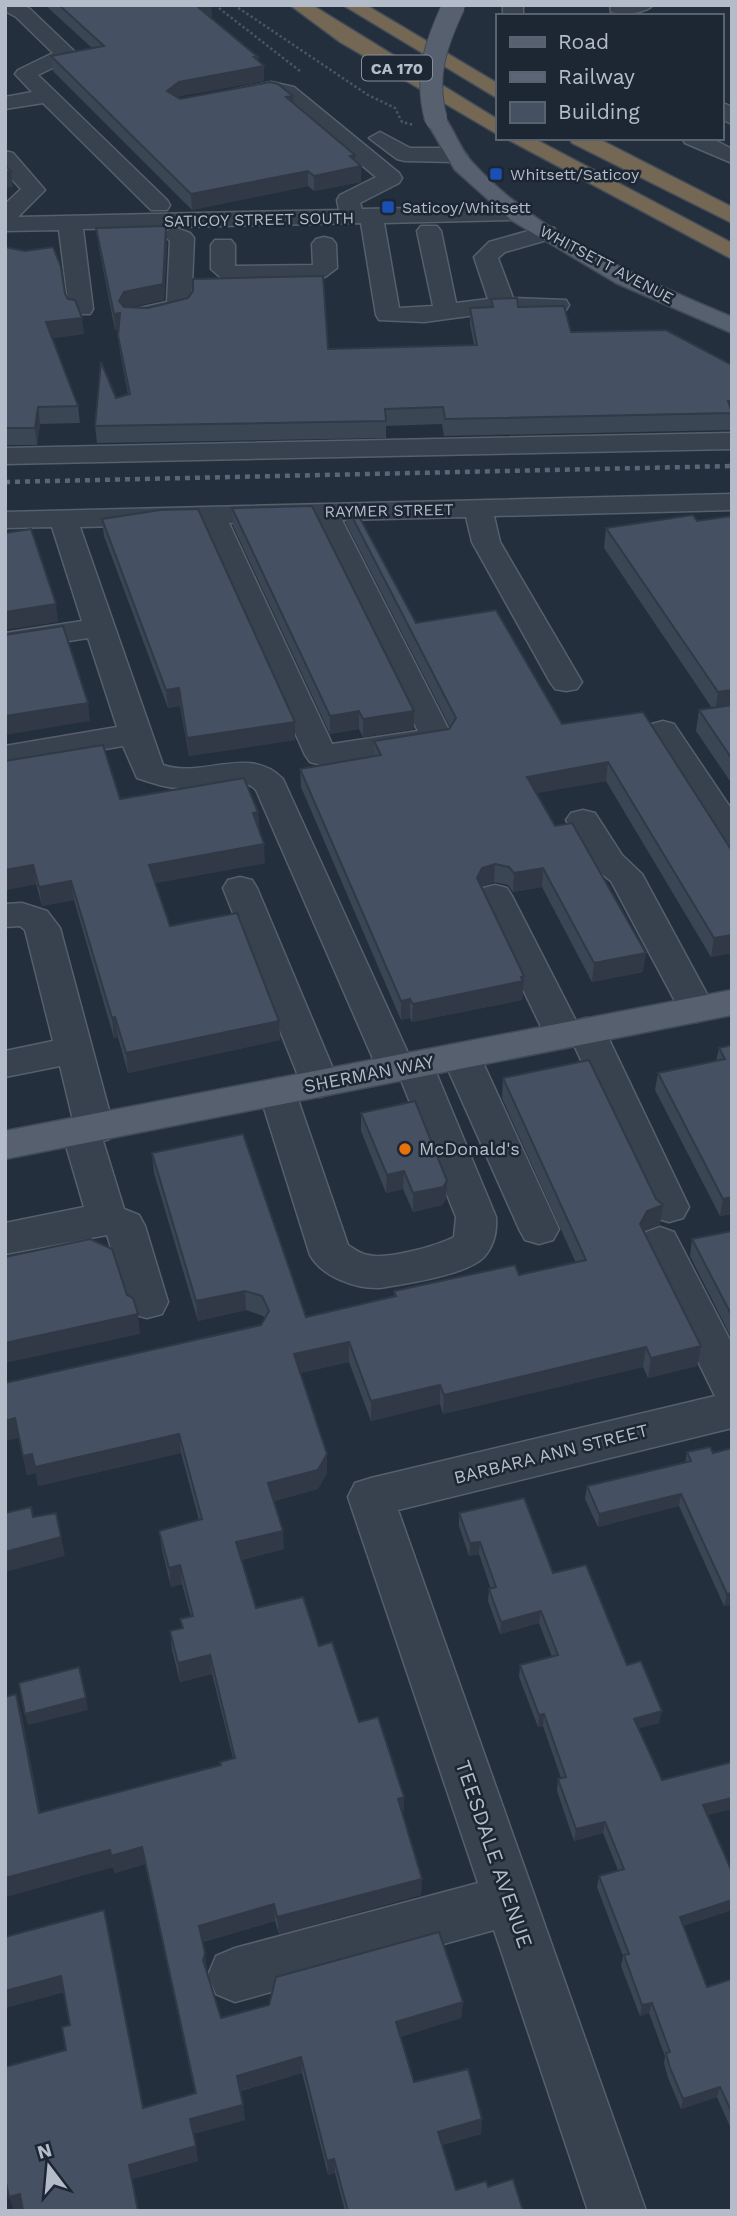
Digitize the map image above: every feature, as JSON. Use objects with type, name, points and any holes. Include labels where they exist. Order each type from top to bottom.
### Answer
[{"type":"highway","name":"CA 170","points":[[299,5],[496,127]]},
{"type":"highway","points":[[321,5],[496,112]]},
{"type":"highway","points":[[335,5],[496,103]]},
{"type":"highway","name":"CA 170","points":[[352,5],[496,91]]},
{"type":"highway","points":[[520,140],[732,254]]},
{"type":"highway","points":[[546,140],[732,236]]},
{"type":"highway","points":[[564,140],[732,227]]},
{"type":"highway","points":[[584,140],[732,216]]},
{"type":"main road","name":"WHITSETT AVENUE","points":[[454,5],[433,55],[430,72],[431,106],[452,150],[477,180],[513,213],[546,233],[612,270],[732,326]]},
{"type":"main road","name":"SHERMAN WAY","points":[[5,1145],[714,1005]]},
{"type":"street","points":[[9,5],[23,13],[66,54],[25,74],[159,205]]},
{"type":"street","points":[[620,10],[645,5]]},
{"type":"street","points":[[219,97],[271,88],[287,91],[391,178],[348,200],[362,217],[388,315],[424,316],[503,306],[557,304]]},
{"type":"street","points":[[5,103],[46,96]]},
{"type":"street","points":[[380,138],[405,154],[452,150]]},
{"type":"street","points":[[697,140],[732,157]]},
{"type":"street","points":[[5,158],[34,190],[5,216]]},
{"type":"street","name":"SATICOY STREET SOUTH","points":[[71,234],[125,221],[121,235],[127,238],[214,219],[513,213]]},
{"type":"street","points":[[299,244],[329,244],[327,218]]},
{"type":"street","points":[[214,219],[214,245],[248,244]]},
{"type":"street","points":[[5,224],[71,234]]},
{"type":"street","points":[[135,316],[179,307],[182,238],[177,228]]},
{"type":"street","points":[[429,230],[446,312]]},
{"type":"street","points":[[503,306],[486,257],[497,247],[546,233]]},
{"type":"street","points":[[46,248],[71,234]]},
{"type":"street","points":[[71,234],[81,309]]},
{"type":"street","points":[[223,245],[223,269],[229,273],[317,272],[325,268],[324,244]]},
{"type":"street","points":[[5,456],[732,441]]},
{"type":"street","points":[[721,503],[732,532]]},
{"type":"street","name":"RAYMER STREET","points":[[5,520],[721,503]]},
{"type":"street","points":[[478,508],[486,542],[566,682]]},
{"type":"street","points":[[211,515],[321,755],[437,737],[324,512]]},
{"type":"street","points":[[63,518],[149,771],[164,779],[233,772],[258,774],[271,786],[477,1217],[477,1234],[467,1250],[426,1262],[373,1272],[354,1267],[331,1255],[278,1092]]},
{"type":"street","points":[[5,642],[100,627]]},
{"type":"street","points":[[663,730],[732,835]]},
{"type":"street","points":[[5,756],[135,734]]},
{"type":"street","points":[[583,820],[610,863],[625,874],[714,1005]]},
{"type":"street","points":[[240,888],[320,1083]]},
{"type":"street","points":[[495,897],[575,1033],[664,1225],[732,1387]]},
{"type":"street","points":[[5,916],[26,914],[36,918],[42,928],[75,1050],[88,1130],[107,1218]]},
{"type":"street","points":[[5,1064],[75,1050]]},
{"type":"street","points":[[461,1056],[539,1229]]},
{"type":"street","points":[[5,1239],[107,1218],[125,1226],[147,1302]]},
{"type":"street","name":"BARBARA ANN STREET","points":[[371,1497],[732,1410]]},
{"type":"street","name":"TEESDALE AVENUE","points":[[371,1497],[617,2211]]},
{"type":"street","points":[[235,1975],[510,1900]]},
{"type":"path","points":[[234,5],[368,95],[395,108],[399,120],[406,125],[438,124]]},
{"type":"building","points":[[59,5],[210,5],[199,8],[258,57],[254,57],[264,66],[179,82],[167,91],[180,99],[270,82],[278,84],[293,96],[286,97],[355,155],[350,156],[361,166],[314,176],[308,171],[191,194],[51,56],[104,46]]},
{"type":"building","points":[[166,226],[163,284],[124,292],[119,301],[124,307],[148,308],[188,298],[193,291],[193,279],[323,276],[328,349],[477,345],[470,308],[493,307],[491,299],[517,298],[518,307],[564,306],[571,332],[666,330],[732,365],[732,401],[728,401],[732,413],[445,419],[443,407],[385,409],[386,421],[95,426],[101,362],[116,398],[130,394],[118,336],[120,313],[114,314],[96,228]]},
{"type":"building","points":[[5,247],[25,251],[53,247],[61,267],[65,294],[68,299],[75,300],[82,318],[46,322],[78,406],[38,407],[35,428],[5,428]]},
{"type":"building","points":[[346,505],[353,505],[416,623],[496,610],[562,724],[643,712],[732,851],[732,935],[714,938],[608,762],[527,777],[555,826],[572,823],[646,953],[594,963],[543,868],[514,873],[509,867],[495,864],[482,868],[477,878],[524,976],[521,977],[523,981],[413,1004],[410,999],[401,1001],[300,769],[381,755],[374,741],[449,729],[456,718]]},
{"type":"building","points":[[312,506],[414,711],[363,719],[359,711],[330,716],[232,508]]},
{"type":"building","points":[[198,509],[295,722],[187,738],[179,688],[166,690],[102,519],[160,510]]},
{"type":"building","points":[[693,515],[697,521],[732,516],[732,690],[718,692],[606,528]]},
{"type":"building","points":[[31,529],[56,604],[5,612],[5,533]]},
{"type":"building","points":[[63,626],[88,703],[5,716],[5,635]]},
{"type":"building","points":[[732,705],[732,759],[699,710]]},
{"type":"building","points":[[103,745],[120,799],[244,778],[258,812],[253,813],[264,844],[149,865],[170,926],[237,913],[279,1021],[126,1053],[115,1017],[112,1018],[71,881],[39,887],[33,865],[5,870],[5,761]]},
{"type":"building","points":[[732,1045],[732,1197],[723,1199],[658,1073],[725,1059],[719,1048]]},
{"type":"building","points":[[589,1060],[656,1199],[663,1205],[647,1211],[640,1224],[701,1346],[651,1358],[646,1347],[444,1395],[440,1385],[371,1401],[349,1342],[294,1354],[327,1454],[318,1470],[268,1483],[283,1531],[236,1542],[256,1608],[303,1597],[319,1646],[332,1642],[359,1722],[378,1717],[404,1797],[398,1799],[422,1879],[277,1917],[274,1904],[199,1926],[205,1953],[203,1960],[221,2018],[269,2005],[276,1977],[439,1932],[463,2002],[396,2022],[414,2082],[468,2069],[482,2119],[438,2132],[456,2190],[486,2181],[488,2187],[513,2179],[523,2211],[348,2211],[334,2159],[327,2161],[301,2057],[237,2076],[243,2105],[190,2119],[196,2146],[129,2165],[138,2211],[23,2211],[20,2194],[9,2197],[5,2178],[5,2067],[66,2050],[62,2027],[70,2025],[61,1976],[5,1991],[5,1937],[104,1910],[143,2108],[196,2093],[142,1847],[111,1856],[110,1850],[5,1878],[5,1697],[16,1694],[39,1813],[221,1765],[220,1762],[235,1758],[210,1655],[178,1663],[170,1631],[183,1628],[180,1619],[193,1616],[180,1565],[169,1568],[159,1531],[202,1519],[179,1434],[35,1467],[32,1454],[23,1456],[15,1418],[5,1421],[5,1383],[261,1325],[269,1311],[262,1296],[245,1291],[196,1301],[152,1153],[243,1134],[306,1317],[396,1296],[394,1291],[515,1265],[519,1275],[586,1260],[503,1078]]},
{"type":"building","points":[[415,1101],[447,1181],[443,1187],[413,1193],[404,1171],[387,1175],[361,1113]]},
{"type":"building","points":[[732,1231],[732,1316],[692,1239]]},
{"type":"building","points":[[90,1239],[112,1249],[127,1295],[133,1298],[138,1314],[5,1343],[5,1257]]},
{"type":"building","points":[[710,1447],[713,1453],[732,1448],[732,1593],[727,1594],[681,1494],[599,1514],[587,1486],[691,1461],[687,1452]]},
{"type":"building","points":[[524,1498],[553,1573],[586,1565],[627,1665],[641,1661],[662,1711],[634,1719],[662,1780],[732,1762],[732,1798],[703,1805],[732,1872],[732,1900],[680,1917],[707,1987],[732,1979],[732,2113],[720,2087],[683,2099],[670,2068],[666,2053],[670,2052],[652,2003],[642,2005],[624,1955],[629,1954],[599,1876],[624,1869],[605,1822],[576,1829],[558,1779],[566,1777],[544,1714],[539,1715],[520,1665],[558,1655],[541,1611],[501,1622],[489,1589],[496,1587],[480,1542],[470,1543],[459,1513]]},
{"type":"building","points":[[31,1507],[33,1517],[56,1513],[61,1537],[5,1552],[5,1513]]},
{"type":"building","points":[[79,1667],[86,1698],[25,1714],[19,1683]]},
{"type":"railway","points":[[5,482],[732,466]]},
{"type":"place","name":"Whitsett/Saticoy","points":[[496,174]]},
{"type":"place","name":"Saticoy/Whitsett","points":[[388,207]]},
{"type":"place","name":"McDonald's","points":[[405,1149]]}]
